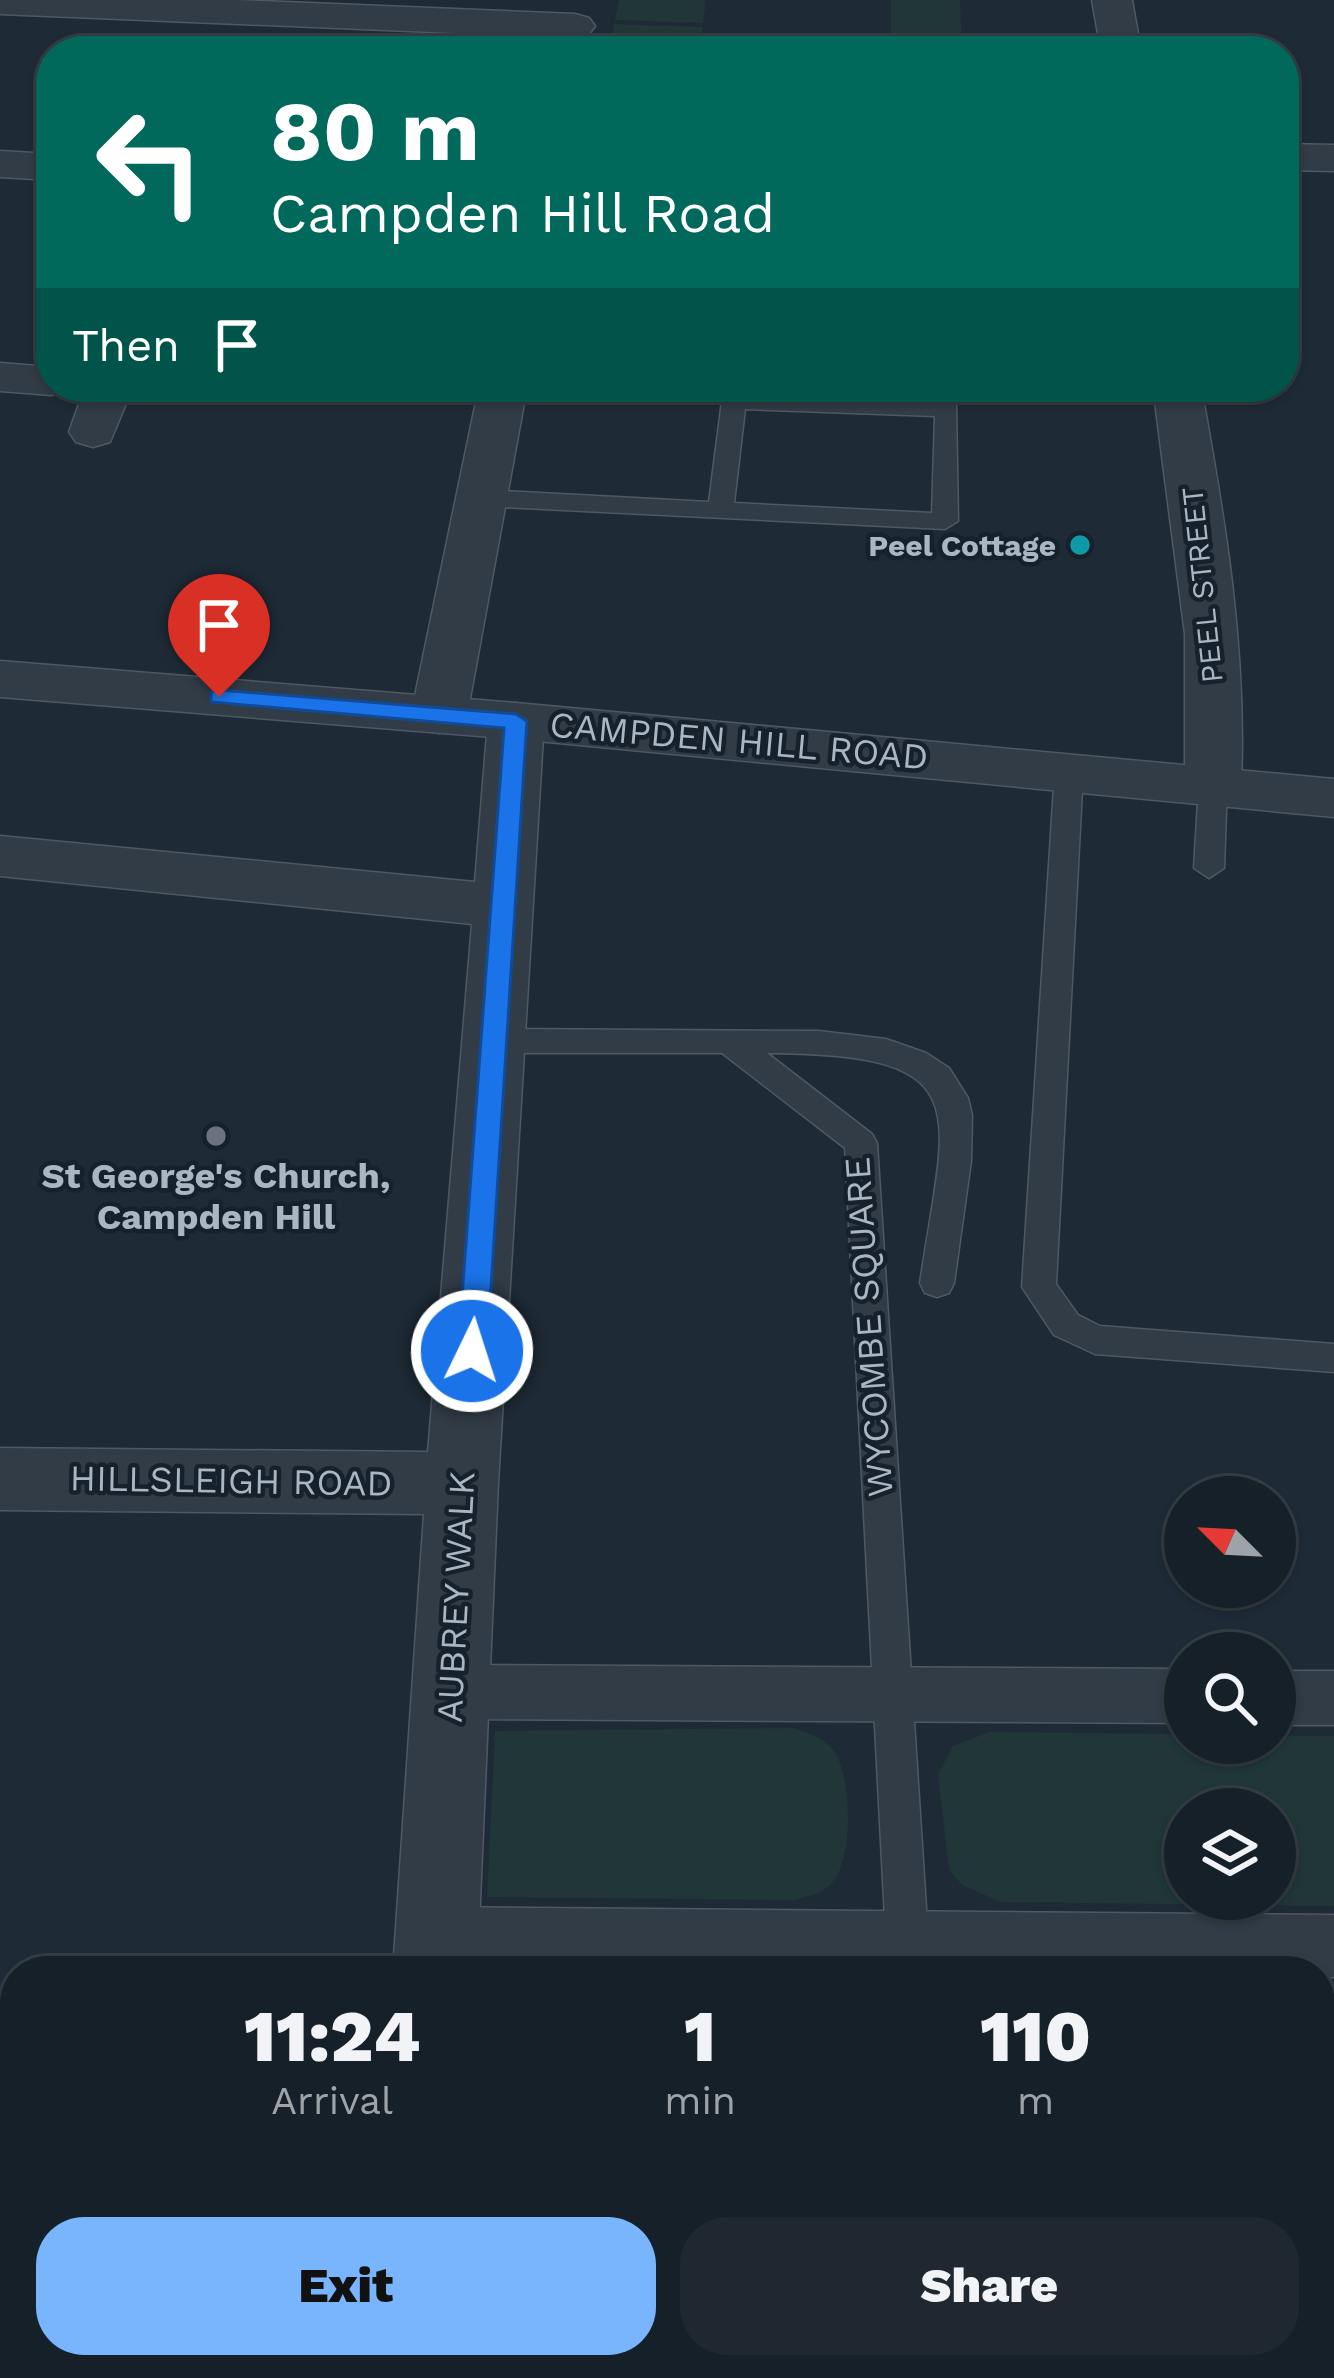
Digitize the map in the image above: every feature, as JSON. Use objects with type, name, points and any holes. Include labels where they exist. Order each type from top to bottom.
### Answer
[{"type":"street","points":[[1112,0],[1118,36]]},
{"type":"street","points":[[0,2],[258,6],[575,26]]},
{"type":"street","points":[[247,36],[258,6]]},
{"type":"street","points":[[1299,157],[1334,158]]},
{"type":"street","points":[[0,164],[36,166]]},
{"type":"street","points":[[0,377],[36,380]]},
{"type":"street","points":[[439,715],[500,402]]},
{"type":"street","name":"PEEL STREET","points":[[1180,402],[1207,566],[1216,746],[1213,784]]},
{"type":"street","name":"CAMPDEN HILL ROAD","points":[[0,679],[516,721],[1334,798]]},
{"type":"street","name":"AUBREY WALK","points":[[436,1954],[462,1484],[516,721]]},
{"type":"street","points":[[0,856],[503,906]]},
{"type":"street","name":"HILLSLEIGH ROAD","points":[[0,1479],[462,1484]]},
{"type":"street","points":[[450,1692],[1164,1696]]},
{"type":"street","points":[[1296,1697],[1334,1698]]},
{"type":"street","points":[[436,1954],[908,1939],[1334,1946]]},
{"type":"lane","points":[[721,510],[734,402]]},
{"type":"lane","points":[[482,498],[945,521],[946,409],[760,402]]},
{"type":"lane","points":[[1069,771],[1039,1287],[1066,1324],[1095,1340],[1334,1358]]},
{"type":"lane","points":[[1209,868],[1213,784]]},
{"type":"lane","points":[[495,1041],[729,1041],[878,1048],[916,1058],[934,1072],[952,1099],[956,1138],[937,1283]]},
{"type":"lane","name":"WYCOMBE SQUARE","points":[[729,1041],[861,1143],[908,1939]]},
{"type":"green space","points":[[619,0],[706,0],[703,23],[615,20]]},
{"type":"green space","points":[[891,0],[960,0],[961,36],[891,36]]},
{"type":"green space","points":[[614,24],[703,27],[702,36],[612,36]]},
{"type":"green space","points":[[794,1728],[830,1746],[844,1780],[847,1841],[837,1875],[821,1891],[794,1900],[487,1897],[495,1731]]},
{"type":"green space","points":[[989,1732],[1164,1734],[1164,1764],[1296,1764],[1296,1736],[1334,1736],[1334,1906],[1296,1906],[1296,1788],[1164,1788],[1164,1904],[1001,1902],[962,1885],[949,1870],[938,1774],[953,1746]]},
{"type":"place","name":"Peel Cottage","points":[[1080,545]]},
{"type":"place","name":"St George's Church, Campden Hill","points":[[216,1136]]},
{"type":"route","points":[[219,697],[516,721],[472,1351]]}]
